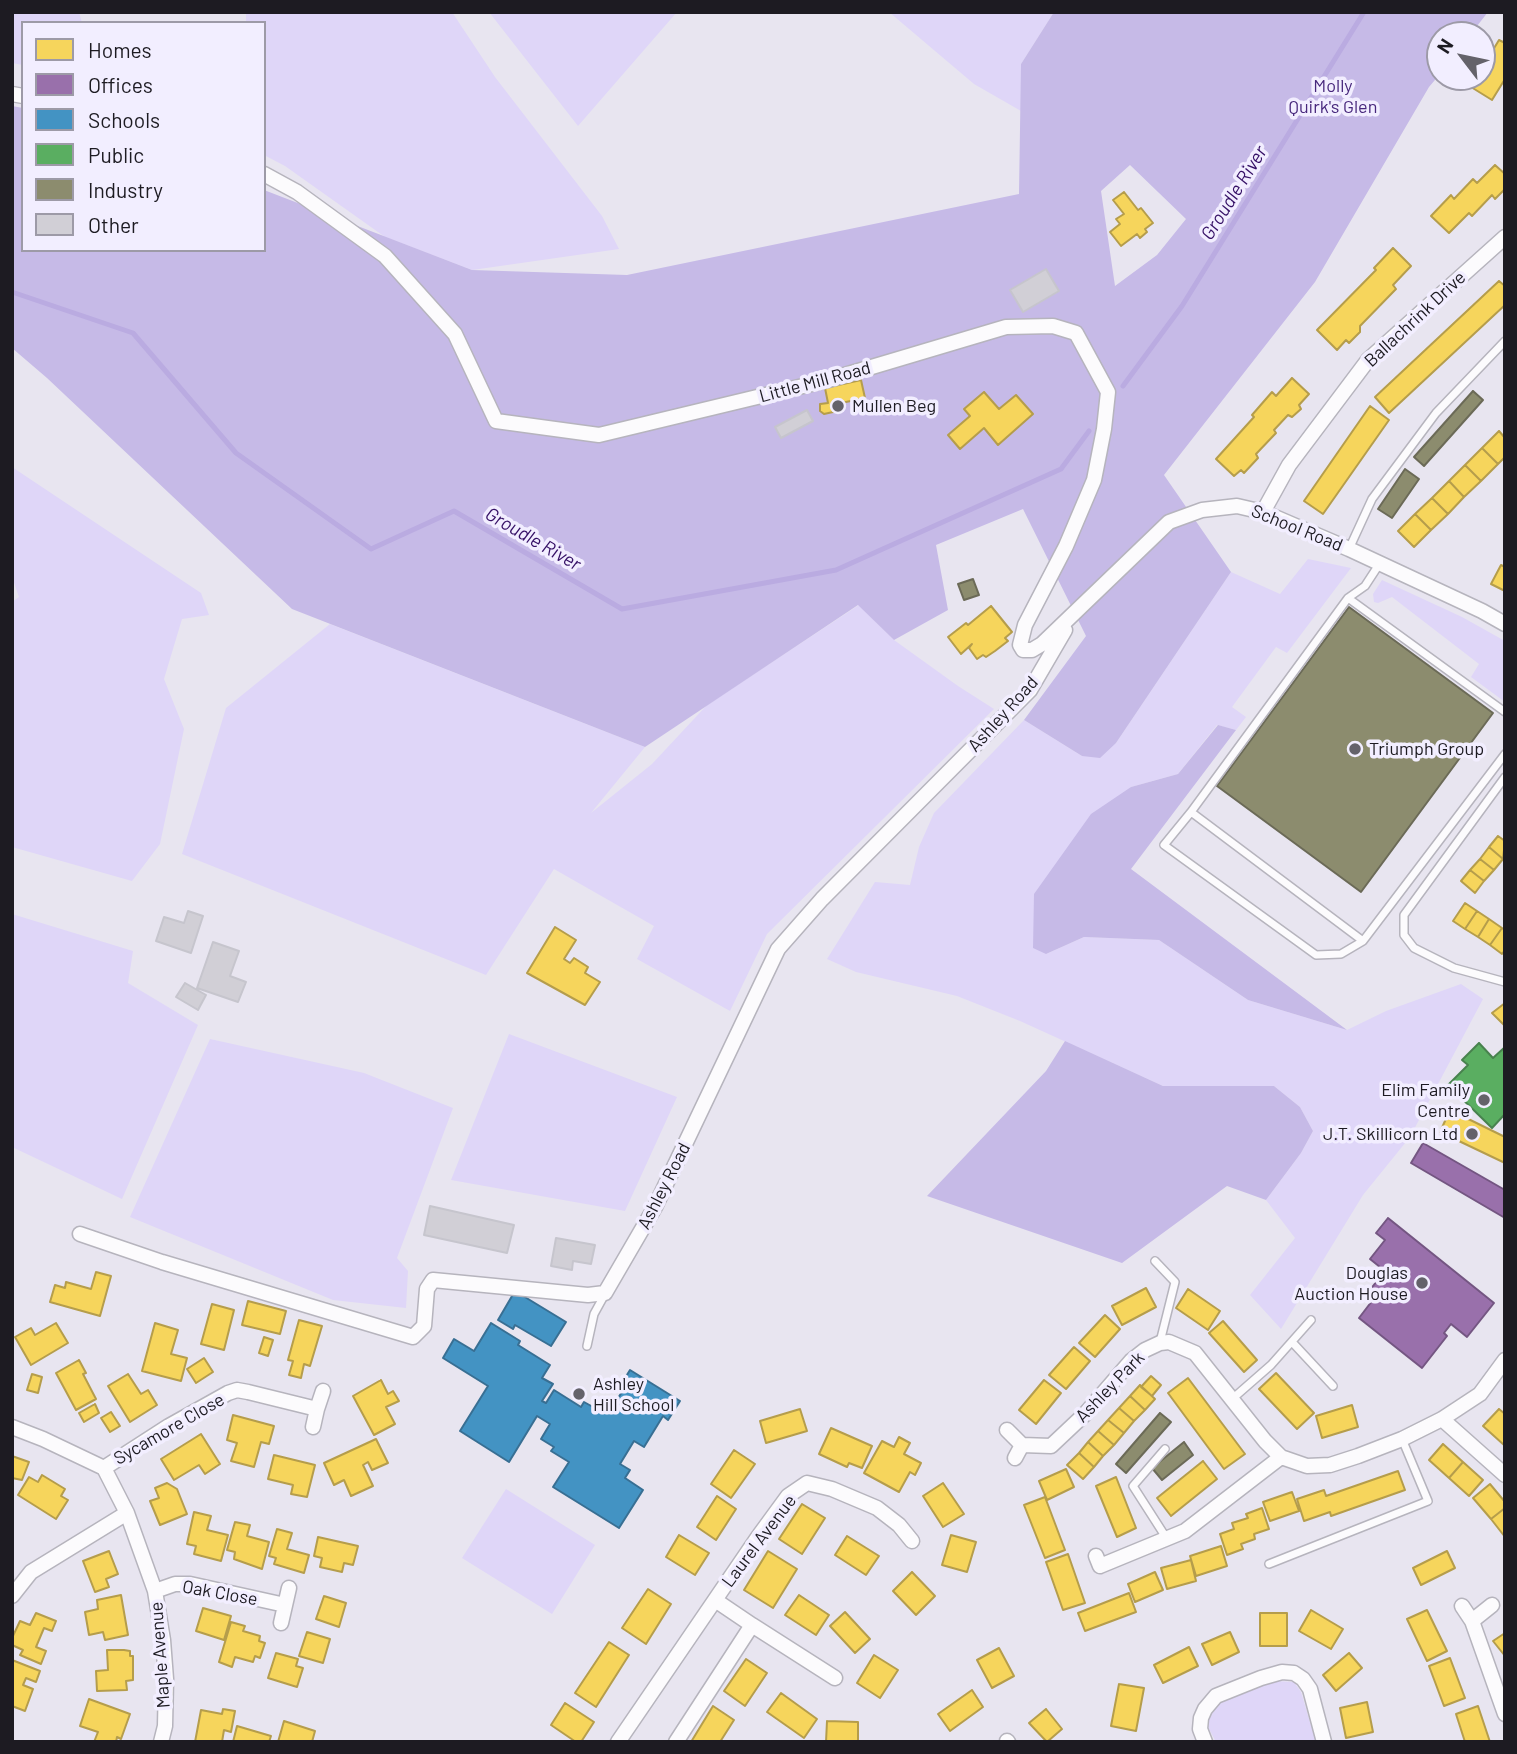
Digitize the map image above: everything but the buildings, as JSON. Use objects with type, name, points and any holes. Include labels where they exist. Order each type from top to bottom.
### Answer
[{"type":"street","name":"Little Mill Road","points":[[266,175],[297,192],[385,256],[455,334],[496,421],[599,435],[828,380],[1006,327],[1054,326],[1076,333],[1108,392],[1104,429],[1094,480],[1066,546],[1025,625],[1020,645],[1023,650],[1032,650],[1042,644],[1072,617]]},
{"type":"street","name":"Ballachrink Drive","points":[[1263,512],[1289,465],[1368,360],[1505,237]]},
{"type":"street","name":"School Road","points":[[1072,617],[1169,522],[1202,510],[1237,506],[1263,512],[1349,549],[1482,611],[1505,625]]},
{"type":"street","name":"Ashley Road","points":[[605,1293],[655,1207],[778,949],[822,900],[1030,690],[1072,617]]},
{"type":"street","points":[[80,1234],[162,1262],[413,1337],[424,1326],[427,1289],[433,1280],[588,1295],[605,1293]]},
{"type":"street","name":"Ashley Park","points":[[1007,1430],[1018,1451],[1051,1446],[1085,1414],[1131,1361],[1145,1350],[1169,1342],[1195,1353],[1230,1401],[1281,1457]]},
{"type":"street","points":[[1096,1556],[1100,1566],[1185,1531],[1281,1457],[1307,1466],[1331,1465],[1402,1439],[1442,1419],[1480,1394],[1505,1360]]},
{"type":"street","name":"Sycamore Close","points":[[104,1468],[169,1426],[237,1390],[317,1409]]},
{"type":"street","points":[[313,1427],[323,1391]]},
{"type":"street","points":[[1442,1419],[1505,1475]]},
{"type":"street","points":[[12,1427],[104,1468]]},
{"type":"street","name":"Maple Avenue","points":[[104,1468],[127,1513],[155,1591],[166,1679],[165,1726],[161,1742]]},
{"type":"street","name":"Laurel Avenue","points":[[618,1742],[788,1496],[807,1483],[832,1489],[877,1508],[899,1525],[912,1541]]},
{"type":"street","points":[[12,1596],[31,1572],[127,1513]]},
{"type":"street","name":"Oak Close","points":[[155,1591],[174,1584],[190,1584],[285,1605]]},
{"type":"street","points":[[281,1623],[289,1588]]},
{"type":"street","name":"Laurel Avenue","points":[[715,1600],[835,1678]]},
{"type":"street","points":[[1472,1621],[1492,1605]]},
{"type":"street","points":[[1462,1606],[1472,1621],[1505,1714]]},
{"type":"street","points":[[676,1742],[752,1625]]},
{"type":"street","points":[[1205,1742],[1200,1729],[1201,1718],[1216,1696],[1282,1672],[1294,1673],[1303,1679],[1310,1689],[1324,1742]]},
{"type":"lane","points":[[1349,549],[1372,499],[1436,413],[1505,341]]},
{"type":"lane","points":[[1380,563],[1365,586],[1348,598],[1164,845],[1316,956],[1341,954],[1363,942],[1505,754]]},
{"type":"lane","points":[[1348,598],[1505,712]]},
{"type":"lane","points":[[1505,777],[1404,915],[1404,935],[1413,948],[1454,968],[1505,982]]},
{"type":"lane","points":[[1191,812],[1363,942]]},
{"type":"lane","points":[[1155,1261],[1175,1282],[1160,1343]]},
{"type":"lane","points":[[587,1346],[594,1314],[605,1293]]},
{"type":"lane","points":[[1230,1401],[1271,1365],[1311,1320]]},
{"type":"lane","points":[[1292,1342],[1334,1385]]},
{"type":"lane","points":[[1269,1564],[1428,1501],[1402,1439]]},
{"type":"lane","points":[[1165,1449],[1133,1486],[1167,1540]]},
{"type":"shaded area","points":[[12,12],[79,12],[81,21],[21,21],[21,65],[12,63]]},
{"type":"shaded area","points":[[246,12],[452,12],[495,77],[602,216],[619,249],[472,270],[385,237],[285,166],[266,156],[266,21],[246,21]]},
{"type":"shaded area","points":[[489,12],[677,12],[578,126]]},
{"type":"shaded area","points":[[889,12],[1054,12],[1021,64],[1021,111],[974,84]]},
{"type":"shaded area","points":[[12,467],[201,593],[209,615],[182,619],[164,679],[184,729],[160,844],[132,881],[12,847],[12,602],[19,597],[12,577]]},
{"type":"shaded area","points":[[1308,559],[1351,568],[1287,653],[1276,647],[1232,707],[1246,717],[1236,730],[1217,725],[1178,774],[1131,787],[1046,954],[1084,937],[1159,940],[1248,1000],[1347,1030],[1386,1011],[1461,984],[1483,999],[1410,1137],[1363,1195],[1281,1329],[1250,1295],[1295,1238],[1266,1200],[1301,1153],[1313,1131],[1300,1107],[1274,1086],[1163,1086],[1020,1021],[957,996],[856,972],[827,959],[875,882],[910,885],[919,847],[934,813],[1024,720],[1082,756],[1116,743],[1231,572],[1280,594]]},
{"type":"shaded area","points":[[1382,580],[1462,617],[1505,641],[1505,702],[1471,677],[1479,664],[1392,597],[1374,602],[1373,594]]},
{"type":"shaded area","points":[[859,605],[894,640],[994,709],[767,934],[730,1011],[637,959],[654,926],[554,869],[486,975],[182,854],[226,708],[330,624],[645,747],[591,813],[652,764],[707,705]]},
{"type":"shaded area","points":[[12,914],[133,951],[128,983],[198,1025],[122,1199],[12,1147]]},
{"type":"shaded area","points":[[509,1034],[677,1097],[625,1211],[451,1180]]},
{"type":"shaded area","points":[[210,1039],[364,1073],[453,1108],[397,1258],[408,1271],[406,1308],[333,1300],[130,1217]]},
{"type":"shaded area","points":[[506,1489],[595,1545],[552,1614],[462,1558]]},
{"type":"shaded area","points":[[1275,1681],[1294,1682],[1301,1692],[1316,1742],[1216,1742],[1208,1727],[1210,1714],[1220,1703]]},
{"type":"green space","name":"Molly Quirk's Glen","points":[[1054,12],[1488,12],[1481,21],[1426,21],[1427,91],[1315,282],[1164,475],[1231,572],[1116,743],[1100,758],[1082,756],[1024,720],[1086,636],[1023,509],[936,545],[948,610],[894,640],[858,605],[645,747],[292,609],[12,348],[12,106],[21,108],[21,252],[266,252],[266,191],[472,270],[627,275],[1019,194],[1021,64]],"holes":[[[1130,165],[1186,219],[1157,255],[1115,286],[1101,191]]]},
{"type":"green space","points":[[1218,725],[1236,730],[1131,869],[1347,1030],[1248,1000],[1159,940],[1084,937],[1046,954],[1033,948],[1034,894],[1091,814],[1131,787],[1178,774]]},
{"type":"green space","points":[[1065,1041],[1163,1086],[1274,1086],[1300,1107],[1313,1131],[1301,1153],[1266,1200],[1227,1186],[1122,1263],[927,1196],[1046,1071]]},
{"type":"waterway","name":"Groudle River","points":[[1123,386],[1182,306],[1364,12]]},
{"type":"waterway","name":"Groudle River","points":[[12,292],[133,333],[236,453],[371,549],[454,511],[622,609],[836,570],[1061,469],[1089,431]]},
{"type":"place","name":"Mullen Beg","points":[[838,406]]},
{"type":"place","name":"Triumph Group","points":[[1355,749]]},
{"type":"place","name":"Elim Family Centre","points":[[1484,1100]]},
{"type":"place","name":"J.T. Skillicorn Ltd","points":[[1472,1134]]},
{"type":"place","name":"Douglas Auction House","points":[[1422,1283]]},
{"type":"place","name":"Ashley Hill School","points":[[579,1394]]}]
